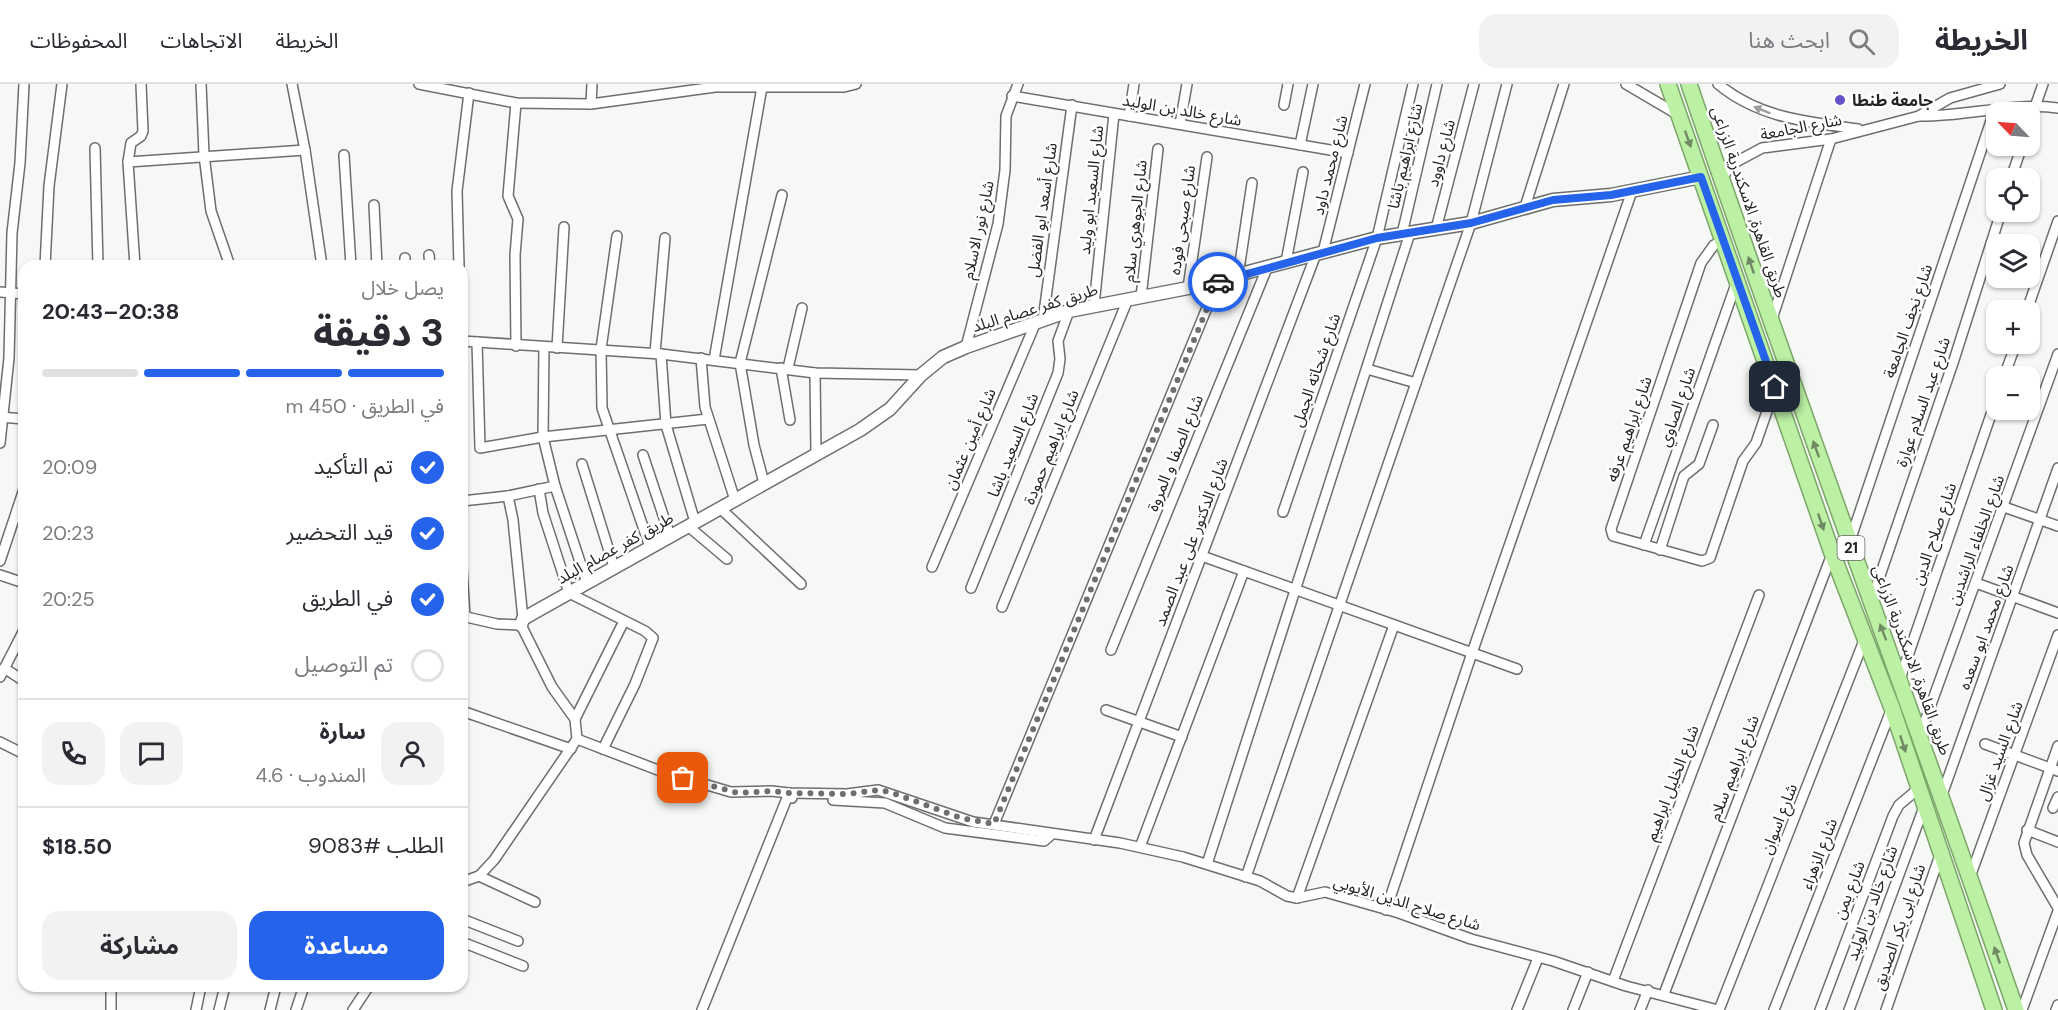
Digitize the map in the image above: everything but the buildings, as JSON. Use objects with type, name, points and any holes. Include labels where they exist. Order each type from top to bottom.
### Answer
[{"type":"highway","name":"21","points":[[1668,84],[1832,553],[1892,708],[1994,1010]]},
{"type":"highway","name":"طريق القاهرة, الاسكندرية الزراعى","points":[[1689,84],[1849,543],[1942,795],[2016,1010]]},
{"type":"street","points":[[0,443],[12,293],[12,233],[20,163],[24,84]]},
{"type":"street","points":[[45,260],[49,186],[62,84]]},
{"type":"street","points":[[135,260],[128,162],[131,143],[141,136],[143,130],[141,84]]},
{"type":"street","points":[[201,84],[204,155],[211,211],[228,260]]},
{"type":"street","points":[[292,84],[305,150],[321,260]]},
{"type":"street","points":[[419,84],[516,103],[591,104],[646,98],[701,88],[844,87],[856,84]]},
{"type":"street","points":[[591,104],[592,84]]},
{"type":"street","name":"شارع نور الاسلام","points":[[966,346],[998,224],[1005,170],[1006,116],[1018,84]]},
{"type":"street","points":[[1129,116],[1134,84]]},
{"type":"street","points":[[1180,124],[1187,84]]},
{"type":"street","points":[[1284,105],[1288,84]]},
{"type":"street","points":[[1300,145],[1313,84]]},
{"type":"street","name":"شارع محمد داود","points":[[1320,253],[1365,84]]},
{"type":"street","name":"شارع شحاته الجمل","points":[[1283,513],[1377,238],[1413,84]]},
{"type":"street","name":"شارع ابراهيم باشا","points":[[1207,864],[1366,369],[1406,234],[1437,84]]},
{"type":"street","name":"شارع داوود","points":[[1436,229],[1474,84]]},
{"type":"street","points":[[1246,877],[1471,223],[1507,84]]},
{"type":"street","points":[[1525,207],[1564,84]]},
{"type":"street","points":[[1626,84],[1679,115]]},
{"type":"street","name":"شارع الجامعة","points":[[1718,84],[1734,97],[1767,112],[1805,123],[1860,130]]},
{"type":"street","name":"شارع الجامعة","points":[[1721,177],[1736,162],[1762,148],[1831,139],[1919,116],[1950,98],[2000,84]]},
{"type":"street","points":[[2035,102],[2043,84]]},
{"type":"street","points":[[714,360],[762,87]]},
{"type":"street","points":[[459,260],[457,191],[469,93]]},
{"type":"street","name":"شارع خالد بن الوليد","points":[[1012,96],[1348,153]]},
{"type":"street","points":[[516,103],[508,196],[518,219],[515,255],[516,346]]},
{"type":"street","name":"شارع أسعد ابو الفضل","points":[[1039,321],[1072,105]]},
{"type":"street","points":[[2040,106],[2058,108]]},
{"type":"street","points":[[1919,116],[1986,110]]},
{"type":"street","name":"شارع السعيد ابو وليد","points":[[1094,305],[1114,114]]},
{"type":"street","name":"شارع نجف الجامعة","points":[[1849,543],[1986,136]]},
{"type":"street","points":[[1771,322],[1831,139]]},
{"type":"street","points":[[95,148],[98,260]]},
{"type":"street","name":"شارع الجوهري سلام","points":[[1142,297],[1158,149]]},
{"type":"street","points":[[128,162],[204,155],[305,150]]},
{"type":"street","points":[[344,155],[351,260]]},
{"type":"street","name":"شارع صبحى فوده","points":[[1188,288],[1207,157]]},
{"type":"street","points":[[1286,262],[1303,172]]},
{"type":"street","name":"طريق كفر عصام البلد","points":[[522,622],[587,582],[875,420],[943,357],[966,346],[1069,311],[1218,281],[1377,238],[1471,223],[1553,200],[1597,197],[1701,177]]},
{"type":"street","points":[[1238,276],[1252,183]]},
{"type":"street","points":[[1386,910],[1472,653],[1632,191]]},
{"type":"street","points":[[765,483],[754,445],[740,363],[782,195]]},
{"type":"street","points":[[374,205],[377,260]]},
{"type":"street","points":[[2030,300],[2058,221]]},
{"type":"street","name":"شارع عبد السلام عوارة","points":[[1871,601],[1954,360],[1998,222]]},
{"type":"street","points":[[557,348],[564,227]]},
{"type":"street","points":[[617,236],[601,349],[602,408],[650,547]]},
{"type":"street","points":[[665,238],[658,353],[666,425],[691,524],[727,559]]},
{"type":"street","name":"شارع ابراهيم عرفه","points":[[1724,240],[1706,253],[1701,263],[1611,533],[1616,538],[1702,561],[1710,558],[1743,461],[1756,443],[1775,387]]},
{"type":"street","name":"شارع الدكتور على عبد الصمد","points":[[1094,840],[1320,253]]},
{"type":"street","points":[[429,255],[429,260]]},
{"type":"street","name":"شارع الصفا و المروة","points":[[1111,650],[1267,268]]},
{"type":"street","name":"شارع الصاوي","points":[[1644,545],[1738,279]]},
{"type":"street","points":[[994,824],[1218,281]]},
{"type":"street","points":[[0,292],[18,294]]},
{"type":"street","name":"شارع ابراهيم حمودة","points":[[1002,607],[1128,299]]},
{"type":"street","points":[[790,420],[784,368],[802,308]]},
{"type":"street","name":"شارع السعيد باشا","points":[[971,588],[1058,372],[1060,359],[1058,341],[1069,311]]},
{"type":"street","name":"شارع أمين عثمان","points":[[932,567],[1039,321]]},
{"type":"street","points":[[468,341],[658,353],[815,373],[921,375]]},
{"type":"street","points":[[477,342],[480,448],[543,438],[708,419]]},
{"type":"street","points":[[544,347],[543,438],[555,486],[587,582]]},
{"type":"street","name":"شارع الخلفاء الراشدين","points":[[1920,735],[2058,354]]},
{"type":"street","points":[[701,358],[705,407],[735,500]]},
{"type":"street","points":[[1366,369],[1416,383]]},
{"type":"street","points":[[815,373],[816,454]]},
{"type":"street","points":[[2047,386],[2058,390]]},
{"type":"street","points":[[2,417],[18,418]]},
{"type":"street","name":"شارع صلاح الدين","points":[[1900,679],[1989,420]]},
{"type":"street","points":[[1660,550],[1684,476],[1687,471],[1699,464],[1713,426]]},
{"type":"street","points":[[643,455],[670,536]]},
{"type":"street","points":[[582,464],[614,567]]},
{"type":"street","name":"شارع محمد ابو سعده","points":[[1942,795],[2058,468]]},
{"type":"street","points":[[468,500],[508,496],[555,486]]},
{"type":"street","points":[[539,489],[543,513],[569,593],[651,635],[653,641],[603,749]]},
{"type":"street","points":[[468,880],[479,876],[494,860],[577,739],[575,719],[552,687],[522,622],[513,520],[508,496]]},
{"type":"street","points":[[0,561],[18,507]]},
{"type":"street","points":[[2004,507],[2058,526]]},
{"type":"street","points":[[720,508],[801,584]]},
{"type":"street","name":"شارع ابراهيم سلام","points":[[1664,994],[1832,553]]},
{"type":"street","points":[[1202,556],[1517,669]]},
{"type":"street","points":[[1140,847],[1244,571]]},
{"type":"street","points":[[0,575],[18,581]]},
{"type":"street","points":[[1976,583],[2058,613]]},
{"type":"street","name":"شارع الخليل ابراهيم","points":[[1613,981],[1758,595]]},
{"type":"street","points":[[468,618],[497,624],[522,622]]},
{"type":"street","points":[[575,719],[624,621]]},
{"type":"street","points":[[577,739],[663,772],[731,792],[847,794],[878,790],[890,792],[961,818],[1140,847],[1207,864],[1298,898],[1394,624]]},
{"type":"street","name":"شارع السيد غزال","points":[[1970,877],[2058,634]]},
{"type":"street","name":"شارع اسوان","points":[[1719,1010],[1865,638]]},
{"type":"street","points":[[18,642],[2,673],[18,679]]},
{"type":"street","name":"شارع الزهراء","points":[[1774,1010],[1892,708]]},
{"type":"street","points":[[1106,710],[1182,737]]},
{"type":"street","points":[[468,713],[571,749]]},
{"type":"street","points":[[0,742],[18,751]]},
{"type":"street","points":[[1985,744],[2054,769]]},
{"type":"street","points":[[2022,1010],[2058,910],[2025,849],[2027,830],[2054,769],[2058,746]]},
{"type":"street","name":"شارع يمن","points":[[1820,1010],[1893,816],[1899,805],[1918,789]]},
{"type":"street","points":[[789,793],[792,797],[797,798],[885,803],[957,830],[1044,841],[1052,834]]},
{"type":"street","points":[[702,1010],[789,793]]},
{"type":"street","points":[[2053,808],[2058,797]]},
{"type":"street","name":"شارع خالد بن الوليد","points":[[1849,1010],[1924,807]]},
{"type":"street","points":[[2027,830],[2058,842]]},
{"type":"street","name":"شارع ابى بكر الصديق","points":[[1886,1010],[1940,855]]},
{"type":"street","points":[[479,876],[535,902]]},
{"type":"street","name":"شارع صلاح الدين الأيوبي","points":[[1298,898],[1325,892],[1613,981],[1664,994],[1695,1007],[1719,1010]]},
{"type":"street","points":[[468,921],[518,941]]},
{"type":"street","points":[[468,944],[523,966]]},
{"type":"street","points":[[1517,1010],[1538,958]]},
{"type":"street","points":[[1573,1010],[1588,972]]},
{"type":"street","points":[[1640,1010],[1648,990]]},
{"type":"street","points":[[111,992],[111,1010]]},
{"type":"street","points":[[196,1010],[200,992]]},
{"type":"street","points":[[219,1010],[224,992]]},
{"type":"street","points":[[270,1010],[274,992]]},
{"type":"street","points":[[296,1010],[302,992]]},
{"type":"street","points":[[354,1010],[365,992]]},
{"type":"street","points":[[2056,1010],[2058,1005]]},
{"type":"way so far","points":[[683,778],[738,793],[778,791],[847,794],[878,790],[890,792],[973,822],[994,824],[1218,282]]},
{"type":"place","name":"جامعة طنطا","points":[[1840,100]]},
{"type":"route","points":[[1218,282],[1377,238],[1471,223],[1553,200],[1611,195],[1701,177],[1775,387]]}]
